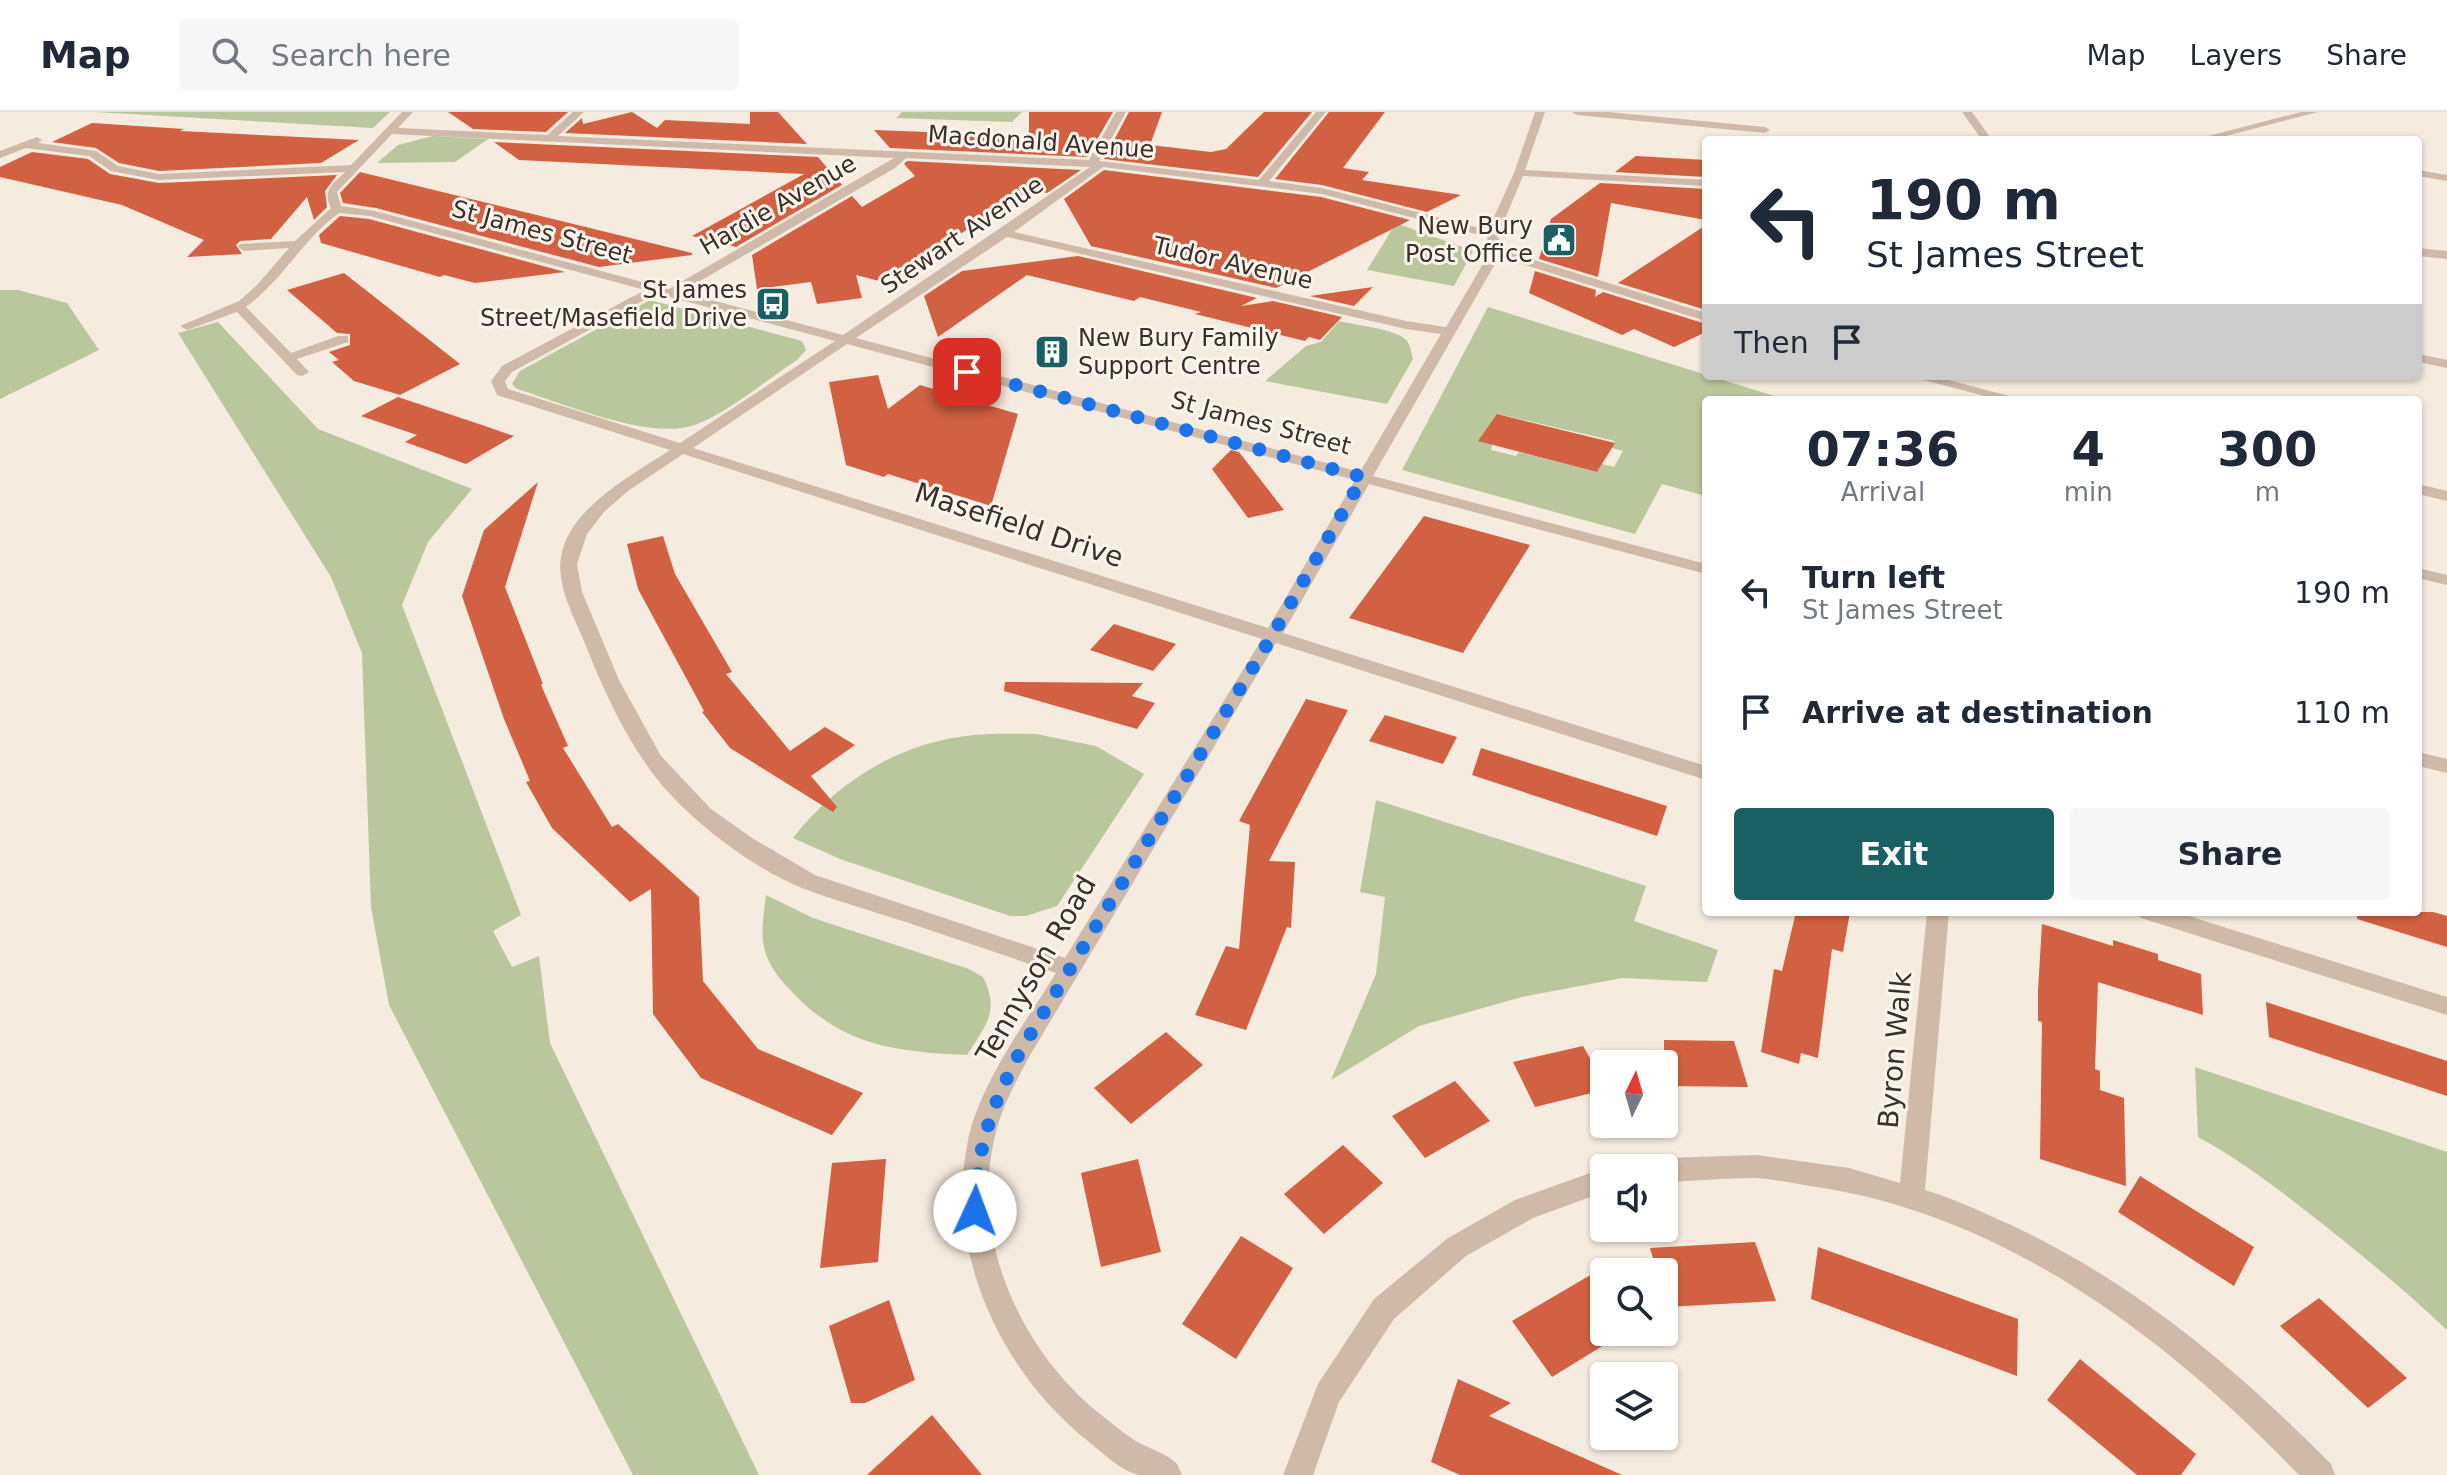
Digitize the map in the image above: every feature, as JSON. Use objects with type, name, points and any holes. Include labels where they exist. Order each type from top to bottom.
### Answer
[{"type":"street","points":[[187,326],[238,306],[256,292],[319,220],[337,209],[331,197],[332,191],[408,112]]},
{"type":"street","points":[[552,136],[579,112]]},
{"type":"street","points":[[1096,164],[1121,112]]},
{"type":"street","points":[[1262,183],[1321,112]]},
{"type":"street","points":[[1540,112],[1519,173],[1492,235],[1496,252],[1702,316]]},
{"type":"street","points":[[1577,112],[1765,130]]},
{"type":"street","points":[[1967,112],[1984,136]]},
{"type":"street","points":[[2215,136],[2313,112]]},
{"type":"street","name":"Macdonald Avenue","points":[[390,131],[552,136],[1096,164],[1322,191],[1492,235]]},
{"type":"street","points":[[2223,134],[2229,136]]},
{"type":"street","points":[[0,155],[41,139]]},
{"type":"street","points":[[27,145],[92,153],[115,169],[159,177],[353,168]]},
{"type":"street","name":"Hardie Avenue","points":[[663,291],[891,166],[905,153]]},
{"type":"street","name":"Stewart Avenue","points":[[1069,968],[807,881],[726,830],[696,806],[654,762],[610,683],[571,589],[568,571],[576,538],[600,506],[679,449],[1005,233],[1096,164]]},
{"type":"street","points":[[1519,173],[1702,183]]},
{"type":"street","points":[[2422,174],[2447,178]]},
{"type":"street","points":[[1692,183],[1702,189]]},
{"type":"street","name":"St James Street","points":[[337,209],[371,213],[1702,568]]},
{"type":"street","name":"Tudor Avenue","points":[[1005,233],[1406,325],[1451,332]]},
{"type":"street","points":[[244,247],[298,244]]},
{"type":"street","name":"Tennyson Road","points":[[1167,1475],[1100,1435],[1061,1400],[1027,1357],[1002,1309],[982,1257],[975,1211],[981,1139],[996,1098],[1069,968],[1272,636],[1496,252]]},
{"type":"street","points":[[2422,252],[2447,255]]},
{"type":"street","name":"Masefield Drive","points":[[663,291],[518,363],[501,375],[498,386],[509,396],[1702,772]]},
{"type":"street","points":[[238,306],[302,372]]},
{"type":"street","points":[[288,358],[343,339]]},
{"type":"street","points":[[2422,359],[2447,364]]},
{"type":"street","points":[[1932,380],[2001,396]]},
{"type":"street","points":[[2422,490],[2447,496]]},
{"type":"street","points":[[2422,574],[2447,580]]},
{"type":"street","points":[[2422,760],[2447,766]]},
{"type":"street","name":"Byron Walk","points":[[1912,1194],[1938,916]]},
{"type":"street","points":[[2162,916],[2447,1006]]},
{"type":"street","points":[[1678,1168],[1699,1166],[1795,1170],[1912,1194],[2006,1233],[2113,1296],[2206,1366],[2288,1439],[2320,1475]]},
{"type":"street","points":[[1298,1475],[1328,1394],[1384,1309],[1457,1247],[1524,1209],[1590,1185]]},
{"type":"green space","points":[[95,112],[390,112],[373,128]]},
{"type":"green space","points":[[902,112],[1022,112],[1012,122],[896,118]]},
{"type":"green space","points":[[433,136],[488,139],[455,162],[377,163],[398,145]]},
{"type":"green space","points":[[1396,223],[1473,251],[1454,286],[1367,270]]},
{"type":"green space","points":[[0,290],[18,290],[67,303],[99,350],[0,399]]},
{"type":"green space","points":[[650,300],[802,341],[806,350],[797,360],[719,413],[694,425],[675,429],[606,418],[517,389],[512,384],[520,371]]},
{"type":"green space","points":[[1488,307],[1702,374],[1702,380],[1723,380],[1774,396],[1702,396],[1702,495],[1662,484],[1635,534],[1402,470]],"holes":[[[1498,414],[1615,441],[1612,448],[1623,451],[1614,467],[1602,464],[1597,472],[1519,452],[1516,456],[1491,450]]]},
{"type":"green space","points":[[1339,321],[1386,330],[1408,343],[1413,359],[1387,404],[1265,381],[1306,346],[1321,342]]},
{"type":"green space","points":[[218,322],[318,429],[472,489],[428,542],[402,605],[521,915],[493,931],[512,967],[539,956],[550,1043],[759,1475],[633,1475],[389,1005],[371,907],[362,653],[331,577],[178,333]]},
{"type":"green space","points":[[983,734],[1036,734],[1096,746],[1144,774],[1057,906],[1026,916],[1010,916],[840,859],[793,838],[810,817],[851,782],[897,755],[948,739]]},
{"type":"green space","points":[[1376,800],[1646,886],[1634,921],[1718,950],[1707,982],[1622,978],[1522,997],[1419,1026],[1331,1080],[1376,974],[1385,897],[1360,892]]},
{"type":"green space","points":[[766,895],[813,918],[969,969],[983,977],[990,1009],[985,1026],[967,1055],[919,1052],[875,1044],[834,1026],[815,1013],[782,981],[767,958],[763,930]]},
{"type":"green space","points":[[2195,1067],[2447,1152],[2447,1330],[2380,1270],[2297,1204],[2198,1137]]},
{"type":"building","points":[[448,112],[568,112],[546,132],[473,129]]},
{"type":"building","points":[[632,112],[657,128],[665,120],[750,124],[750,112],[778,112],[807,144],[565,133],[582,118],[583,124]]},
{"type":"building","points":[[1029,112],[1113,112],[1087,157],[890,148],[874,130],[1029,136]]},
{"type":"building","points":[[1129,112],[1162,112],[1150,145],[1211,152],[1226,149],[1264,112],[1312,112],[1258,177],[1104,159]]},
{"type":"building","points":[[1329,112],[1385,112],[1343,168],[1369,172],[1362,180],[1461,195],[1427,212],[1322,185],[1275,179]]},
{"type":"building","points":[[92,123],[359,140],[321,163],[159,171],[119,163],[96,148],[52,142]]},
{"type":"building","points":[[494,142],[818,157],[842,185],[736,247],[692,236],[804,174],[519,160]]},
{"type":"building","points":[[32,152],[88,159],[110,174],[159,183],[337,175],[325,191],[327,207],[314,220],[307,197],[271,239],[240,241],[236,245],[242,254],[187,257],[204,240],[122,205],[0,177],[0,167]]},
{"type":"building","points":[[1636,156],[1702,160],[1702,177],[1615,172]]},
{"type":"building","points":[[907,161],[1081,170],[1047,193],[1031,190],[883,282],[856,275],[862,298],[817,304],[811,282],[757,289],[752,255],[852,196],[862,207],[915,176],[904,164]]},
{"type":"building","points":[[1104,170],[1321,197],[1410,220],[1276,288],[1091,246],[1064,199]]},
{"type":"building","points":[[360,172],[692,255],[599,267],[376,208],[343,203],[340,193]]},
{"type":"building","points":[[1600,183],[1702,189],[1702,219],[1611,203],[1598,277],[1539,259],[1551,219]]},
{"type":"building","points":[[340,216],[369,219],[565,272],[475,283],[444,275],[440,277],[321,243],[319,235]]},
{"type":"building","points":[[1702,228],[1702,309],[1618,283]]},
{"type":"building","points":[[1078,256],[1257,298],[1241,306],[1273,301],[1342,317],[1320,340],[1309,337],[1305,341],[1140,297],[1134,301],[1027,275],[938,337],[924,296],[962,271]]},
{"type":"building","points":[[1535,271],[1596,290],[1595,297],[1603,292],[1702,323],[1702,334],[1674,347],[1634,329],[1622,335],[1529,293]]},
{"type":"building","points":[[344,273],[460,364],[400,395],[354,381],[332,362],[339,360],[329,352],[350,345],[350,334],[337,333],[287,290]]},
{"type":"building","points":[[1373,287],[1354,306],[1310,296]]},
{"type":"building","points":[[878,375],[888,409],[920,385],[1018,414],[991,506],[888,474],[884,477],[846,465],[829,382]]},
{"type":"building","points":[[398,397],[514,436],[466,464],[405,442],[417,435],[361,416]]},
{"type":"building","points":[[1497,414],[1615,443],[1597,472],[1478,441]]},
{"type":"building","points":[[1231,450],[1239,452],[1284,510],[1248,518],[1212,469]]},
{"type":"building","points":[[538,482],[505,587],[541,685],[568,746],[563,748],[612,827],[618,824],[699,897],[703,981],[758,1049],[863,1093],[832,1135],[701,1078],[653,1014],[651,889],[630,902],[552,828],[526,782],[530,781],[504,719],[462,596],[484,530]]},
{"type":"building","points":[[1424,516],[1530,545],[1463,653],[1349,618]]},
{"type":"building","points":[[663,536],[675,574],[732,672],[726,674],[790,751],[825,727],[855,745],[811,776],[837,807],[833,812],[730,748],[702,712],[638,589],[627,544]]},
{"type":"building","points":[[1114,624],[1176,644],[1153,671],[1090,650]]},
{"type":"building","points":[[1005,682],[1143,683],[1132,696],[1155,703],[1137,729],[1004,691]]},
{"type":"building","points":[[1306,699],[1348,710],[1269,861],[1295,862],[1291,928],[1287,927],[1246,1030],[1195,1015],[1226,946],[1239,949],[1250,825],[1239,821]]},
{"type":"building","points":[[1385,715],[1457,737],[1443,764],[1369,741]]},
{"type":"building","points":[[1481,748],[1667,806],[1657,836],[1472,775]]},
{"type":"building","points":[[2422,912],[2447,916],[2447,947],[2357,919],[2357,916],[2422,916]]},
{"type":"building","points":[[1795,916],[1849,916],[1843,952],[1832,949],[1818,1058],[1801,1053],[1799,1064],[1761,1052],[1774,969],[1782,971]]},
{"type":"building","points":[[2042,924],[2113,946],[2113,940],[2158,954],[2158,960],[2201,974],[2203,1015],[2098,982],[2095,1069],[2100,1071],[2100,1090],[2124,1098],[2126,1186],[2040,1159],[2042,1022],[2038,1021],[2038,990]]},
{"type":"building","points":[[2266,1002],[2447,1061],[2447,1096],[2269,1037]]},
{"type":"building","points":[[1166,1032],[1203,1065],[1131,1124],[1094,1088]]},
{"type":"building","points":[[1664,1040],[1734,1041],[1748,1087],[1678,1086],[1678,1050],[1664,1050]]},
{"type":"building","points":[[1583,1046],[1590,1058],[1590,1093],[1535,1107],[1513,1062]]},
{"type":"building","points":[[1455,1081],[1490,1121],[1425,1158],[1392,1116]]},
{"type":"building","points":[[1343,1145],[1383,1183],[1324,1234],[1284,1194]]},
{"type":"building","points":[[886,1159],[878,1262],[820,1268],[832,1163]]},
{"type":"building","points":[[1138,1159],[1161,1252],[1101,1267],[1081,1173]]},
{"type":"building","points":[[2140,1176],[2254,1247],[2234,1286],[2118,1212]]},
{"type":"building","points":[[1241,1236],[1293,1268],[1236,1359],[1182,1324]]},
{"type":"building","points":[[1755,1242],[1776,1301],[1678,1306],[1678,1258],[1653,1258],[1650,1248]]},
{"type":"building","points":[[1818,1247],[2018,1319],[2017,1376],[1811,1299]]},
{"type":"building","points":[[1590,1275],[1590,1346],[1602,1346],[1552,1377],[1512,1321]]},
{"type":"building","points":[[2319,1298],[2407,1378],[2368,1408],[2280,1326]]},
{"type":"building","points":[[889,1300],[915,1380],[865,1403],[851,1403],[829,1326]]},
{"type":"building","points":[[2080,1359],[2196,1454],[2181,1475],[2137,1475],[2047,1400]]},
{"type":"building","points":[[1458,1379],[1511,1403],[1489,1416],[1622,1475],[1460,1475],[1431,1462]]},
{"type":"building","points":[[932,1415],[982,1475],[867,1475]]},
{"type":"place","name":"New Bury Post Office","points":[[1559,240]]},
{"type":"place","name":"St James Street/Masefield Drive","points":[[773,304]]},
{"type":"place","name":"New Bury Family Support Centre","points":[[1052,352]]},
{"type":"route","points":[[967,372],[1363,477],[1272,636],[1021,1050],[996,1098],[981,1139],[975,1211]]}]
